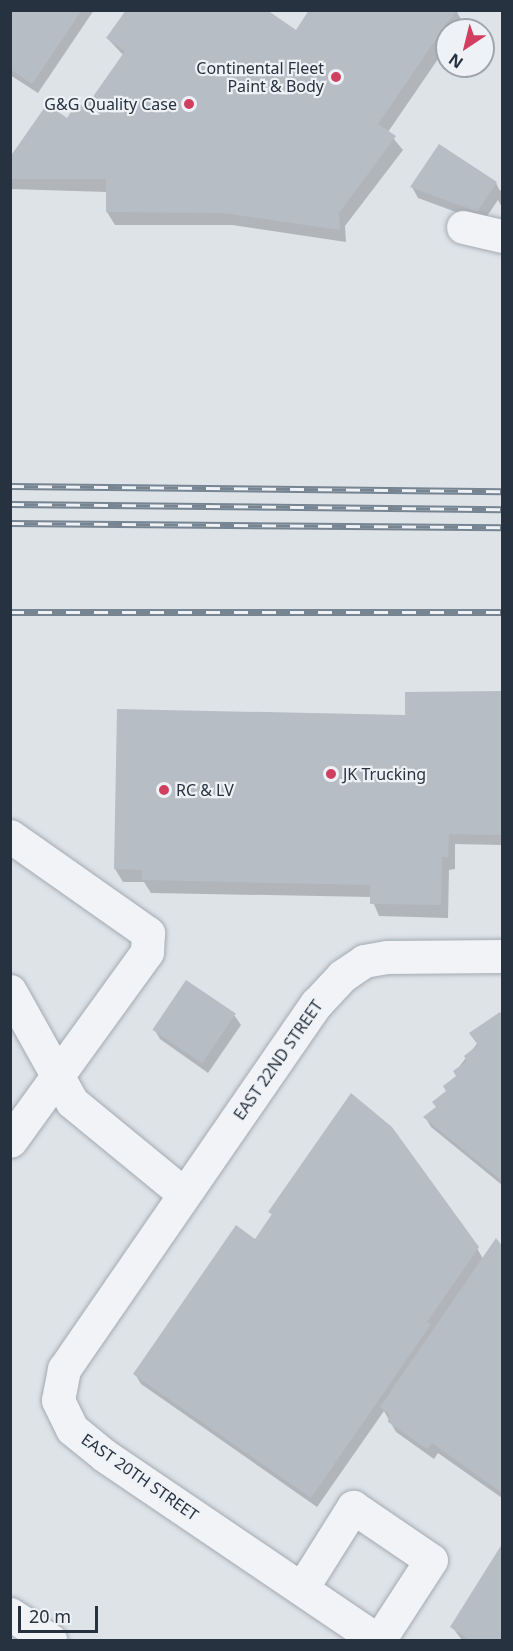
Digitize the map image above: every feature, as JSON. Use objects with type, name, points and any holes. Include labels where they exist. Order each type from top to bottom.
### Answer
[{"type":"street","points":[[463,227],[502,236]]},
{"type":"street","points":[[10,836],[148,933],[147,952],[10,1141]]},
{"type":"street","name":"EAST 22ND STREET","points":[[184,1194],[316,1004],[342,976],[364,961],[387,957],[502,956]]},
{"type":"street","points":[[10,991],[72,1102],[184,1194]]},
{"type":"street","name":"EAST 20TH STREET","points":[[184,1194],[64,1369],[58,1400],[72,1429],[104,1455],[378,1641]]},
{"type":"street","points":[[302,1588],[353,1507],[431,1560],[378,1641]]},
{"type":"street","points":[[10,1614],[50,1641]]},
{"type":"building","points":[[10,10],[82,10],[32,84],[10,69]]},
{"type":"building","points":[[126,10],[267,10],[296,30],[309,10],[456,10],[451,18],[435,18],[435,41],[378,124],[396,136],[339,213],[340,230],[223,213],[106,212],[106,179],[10,179],[10,157],[47,104],[67,118],[77,102],[85,108],[125,51],[106,38]]},
{"type":"building","points":[[439,144],[497,182],[477,212],[410,187]]},
{"type":"building","name":"JK Trucking","points":[[502,691],[502,835],[449,834],[448,857],[442,857],[441,905],[370,904],[370,885],[142,880],[142,870],[114,869],[117,709],[405,715],[405,692]]},
{"type":"building","points":[[186,980],[236,1014],[202,1063],[152,1030]]},
{"type":"building","points":[[500,1012],[502,1014],[502,1181],[423,1117],[436,1107],[432,1102],[446,1091],[443,1086],[456,1076],[453,1071],[467,1061],[464,1056],[478,1045],[469,1033]]},
{"type":"building","points":[[351,1093],[392,1127],[479,1247],[427,1322],[431,1324],[311,1498],[133,1374],[236,1225],[255,1239],[272,1214],[268,1212]]},
{"type":"building","points":[[496,1238],[502,1246],[502,1493],[432,1443],[427,1449],[388,1422],[389,1414],[380,1407]]},
{"type":"building","points":[[502,1544],[502,1640],[470,1640],[450,1627]]},
{"type":"railway","points":[[10,486],[502,491]]},
{"type":"railway","points":[[10,504],[502,509]]},
{"type":"railway","points":[[10,523],[502,527]]},
{"type":"railway","points":[[10,612],[502,612]]},
{"type":"place","name":"Continental Fleet Paint & Body","points":[[336,77]]},
{"type":"place","name":"G&G Quality Case","points":[[189,104]]},
{"type":"place","name":"JK Trucking","points":[[331,774]]},
{"type":"place","name":"RC & LV","points":[[164,790]]}]
